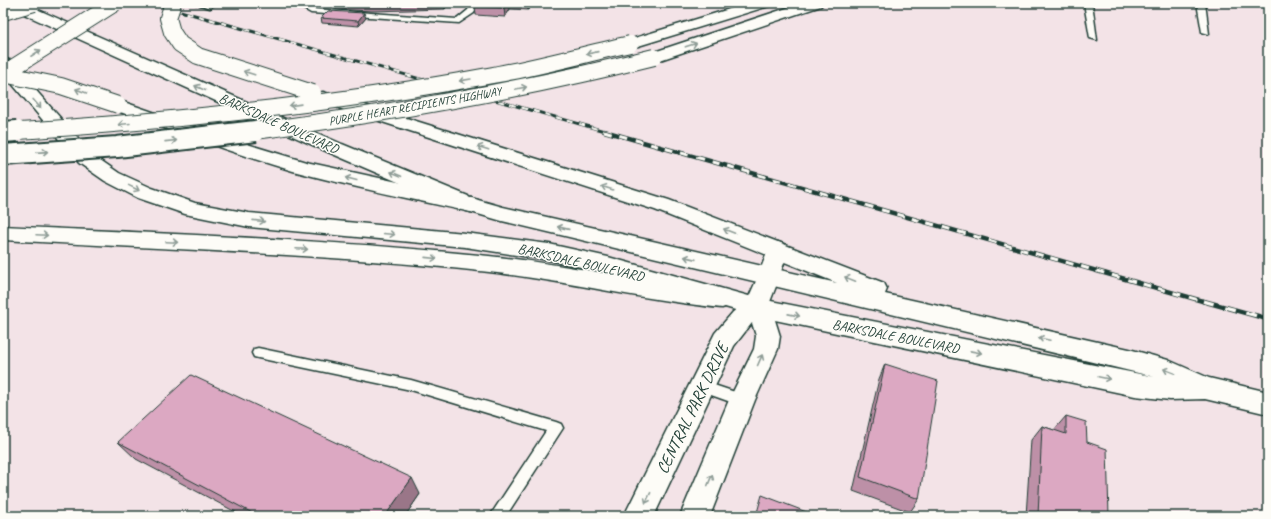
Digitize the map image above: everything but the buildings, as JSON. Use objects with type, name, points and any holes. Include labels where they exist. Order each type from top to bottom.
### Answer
[{"type":"main road","name":"BARKSDALE BOULEVARD","points":[[11,3],[335,148],[471,205],[769,276],[1129,359],[1166,370],[1205,388],[1268,403]]},
{"type":"main road","points":[[3,12],[34,3]]},
{"type":"main road","points":[[3,74],[115,3]]},
{"type":"main road","points":[[174,3],[168,18],[172,32],[180,44],[198,56],[662,205],[867,286],[1020,334]]},
{"type":"main road","name":"PURPLE HEART RECIPIENTS HIGHWAY","points":[[3,132],[100,126],[188,118],[331,100],[494,74],[630,44],[764,3]]},
{"type":"main road","name":"PURPLE HEART RECIPIENTS HIGHWAY","points":[[3,155],[105,148],[189,139],[411,110],[595,72],[654,57],[816,3]]},
{"type":"main road","name":"BARKSDALE BOULEVARD","points":[[3,63],[86,159],[112,177],[145,193],[192,209],[249,220],[466,240],[549,252],[608,265],[722,299],[756,307],[1135,385],[1163,389],[1187,390],[1205,388]]},
{"type":"main road","points":[[3,74],[32,78],[73,88],[196,134],[299,166],[387,188],[471,205]]},
{"type":"main road","points":[[3,232],[404,255],[491,264],[564,275],[666,294],[722,299]]},
{"type":"main road","name":"CENTRAL PARK DRIVE","points":[[639,516],[724,340],[741,319],[756,307],[778,250]]},
{"type":"main road","points":[[695,516],[742,400],[766,349],[768,336],[763,320],[756,307]]},
{"type":"lane","points":[[198,3],[210,6],[212,3]]},
{"type":"lane","points":[[297,3],[311,11],[459,21],[471,11],[475,3]]},
{"type":"lane","points":[[1088,3],[1094,38]]},
{"type":"lane","points":[[1201,3],[1206,32]]},
{"type":"lane","points":[[258,353],[411,385],[556,428],[497,516]]},
{"type":"lane","points":[[702,386],[742,400]]},
{"type":"railway","points":[[152,3],[608,132]]},
{"type":"railway","points":[[604,131],[1206,302]]},
{"type":"railway","points":[[1203,301],[1268,319]]}]
